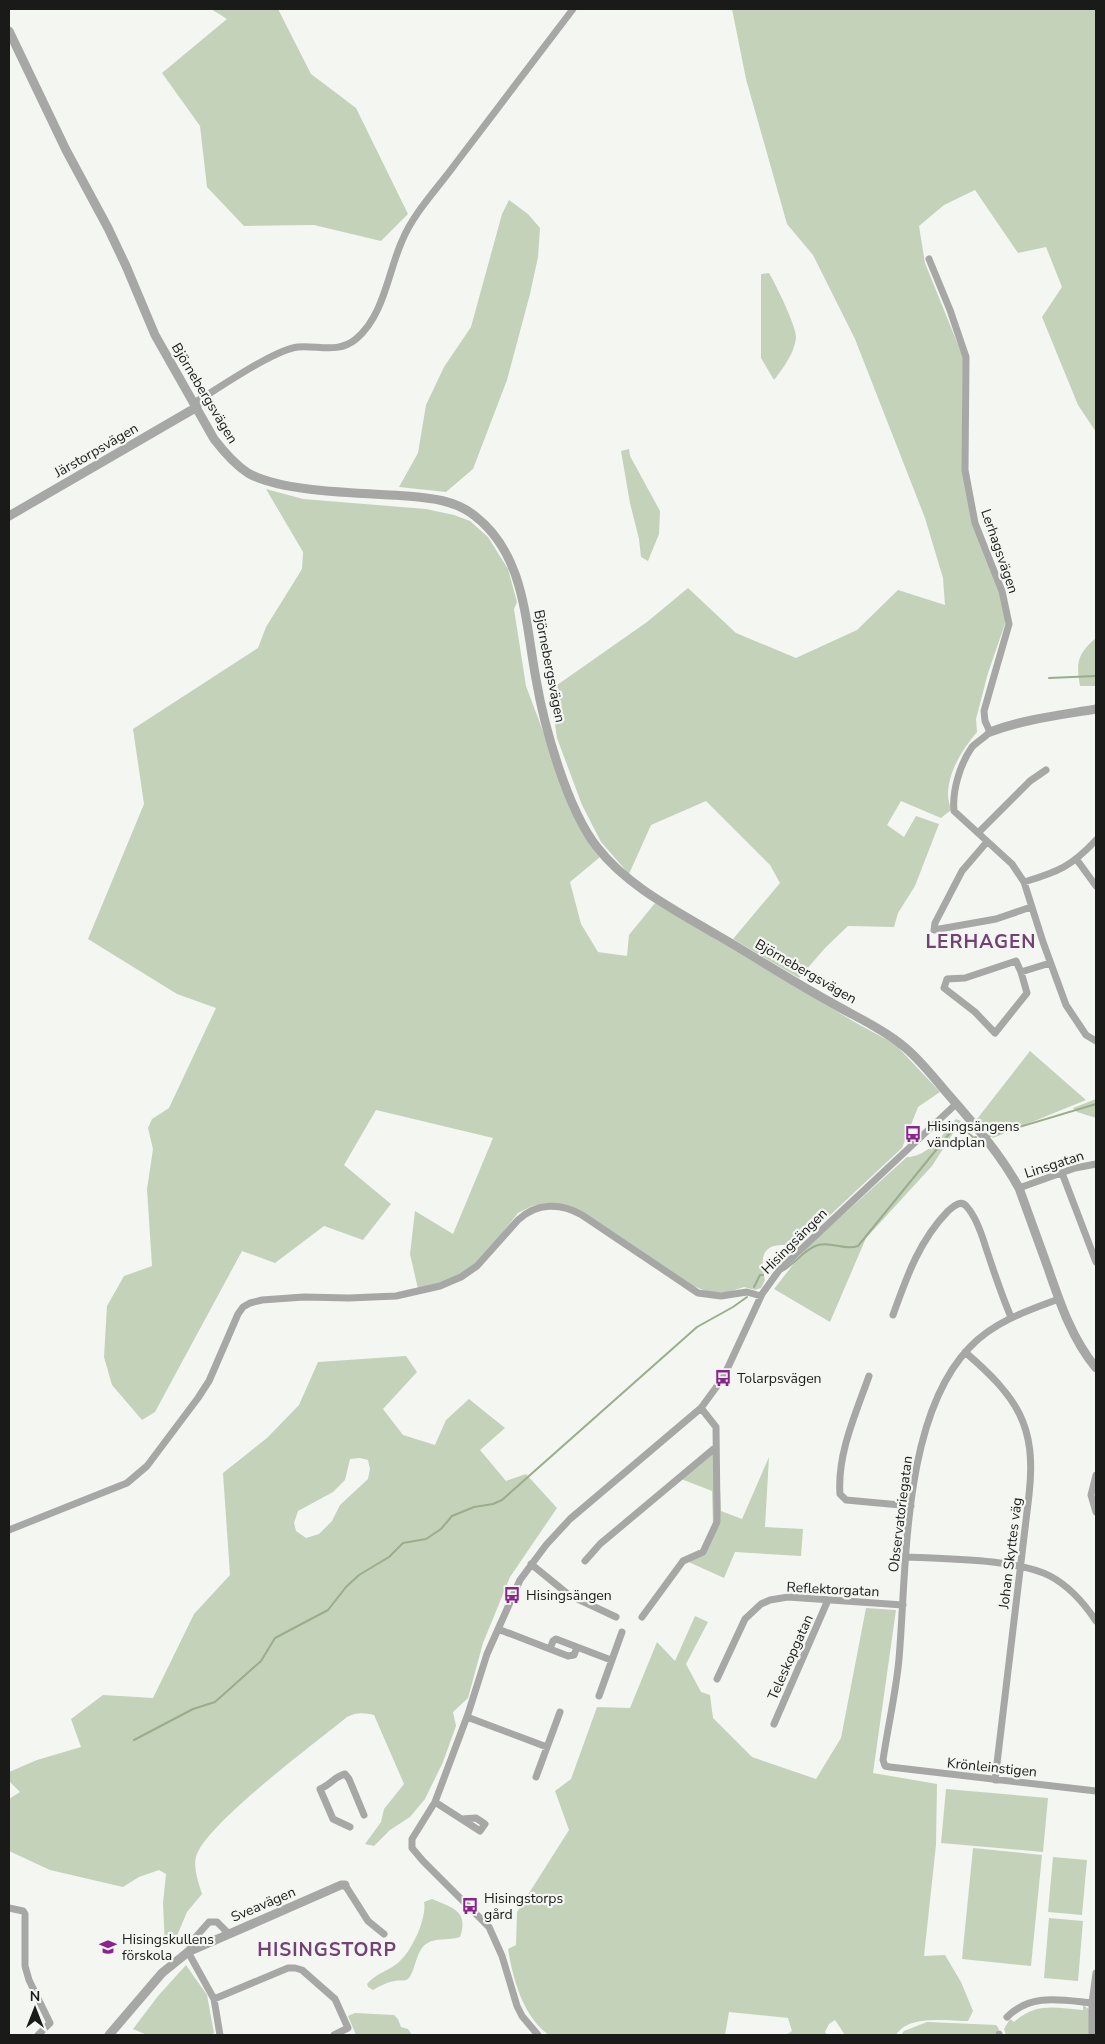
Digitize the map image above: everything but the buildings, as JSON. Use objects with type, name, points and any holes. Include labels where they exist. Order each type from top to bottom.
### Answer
[{"type":"street","points":[[196,405],[267,359],[285,351],[297,347],[341,348],[358,338],[366,329],[377,310],[401,241],[407,230],[573,9]]},
{"type":"street","name":"Björnebergsvägen","points":[[9,31],[66,150],[108,228],[126,266],[154,335],[225,453],[237,465],[261,479],[312,489],[445,501],[472,513],[488,527],[501,542],[516,576],[523,601],[535,675],[546,725],[575,809],[588,836],[613,866],[658,899],[827,1000],[888,1034],[917,1058],[998,1154],[1019,1188],[1058,1299],[1078,1343],[1096,1368]]},
{"type":"street","name":"Lerhagsvägen","points":[[929,259],[966,356],[965,470],[975,523],[1002,591],[1009,624],[984,711],[985,722],[990,732]]},
{"type":"street","name":"Järstorpsvägen","points":[[9,516],[196,405]]},
{"type":"street","points":[[1096,709],[1039,719],[990,732],[972,747],[964,763],[955,786],[954,811],[986,843],[1012,864],[1024,882],[1050,963],[1070,1011],[1086,1035],[1096,1041]]},
{"type":"street","points":[[978,834],[1030,781],[1046,770]]},
{"type":"street","points":[[1024,882],[1050,874],[1077,860],[1096,840]]},
{"type":"street","points":[[986,843],[962,871],[935,923],[934,930],[996,919],[1031,907]]},
{"type":"street","points":[[1077,860],[1096,886]]},
{"type":"street","points":[[1016,962],[1021,972],[1027,993],[995,1032],[975,1012],[944,988],[947,979],[965,978],[1016,962]]},
{"type":"street","points":[[1021,972],[1050,963]]},
{"type":"street","name":"Hisingsängen","points":[[538,2035],[522,2016],[517,2006],[502,1956],[489,1926],[412,1848],[413,1834],[435,1802],[467,1717],[487,1654],[516,1587],[546,1545],[570,1519],[701,1408],[723,1378],[761,1296],[780,1269],[956,1104]]},
{"type":"street","name":"Linsgatan","points":[[1019,1188],[1086,1165],[1096,1164]]},
{"type":"street","points":[[1062,1173],[1096,1262]]},
{"type":"street","points":[[893,1315],[921,1245],[941,1218],[954,1205],[964,1203],[979,1228],[1011,1317]]},
{"type":"street","points":[[9,1530],[127,1483],[138,1475],[160,1450],[205,1386],[243,1307],[250,1303],[278,1298],[396,1296],[440,1286],[461,1277],[477,1266],[524,1214],[539,1207],[558,1206],[573,1210],[698,1293],[721,1296],[747,1292],[761,1296]]},
{"type":"street","name":"Observatoriegatan","points":[[886,1766],[883,1760],[899,1661],[911,1506],[919,1453],[931,1414],[950,1372],[965,1352],[983,1335],[1011,1317],[1058,1299]]},
{"type":"street","name":"Johan Skyttes väg","points":[[965,1352],[989,1373],[1012,1398],[1028,1436],[1032,1471],[995,1780]]},
{"type":"street","points":[[869,1376],[848,1437],[842,1464],[840,1494],[846,1500],[911,1506]]},
{"type":"street","points":[[642,1617],[684,1561],[703,1552],[717,1522],[716,1427],[701,1408]]},
{"type":"street","points":[[585,1561],[600,1544],[716,1447]]},
{"type":"street","points":[[1096,1475],[1091,1495],[1096,1512]]},
{"type":"street","points":[[907,1556],[1021,1566],[1039,1571],[1058,1580],[1078,1598],[1096,1620]]},
{"type":"street","points":[[531,1564],[569,1595],[616,1617]]},
{"type":"street","name":"Reflektorgatan","points":[[717,1679],[746,1619],[762,1604],[770,1600],[788,1597],[903,1606]]},
{"type":"street","name":"Teleskopgatan","points":[[774,1724],[828,1600]]},
{"type":"street","points":[[498,1629],[572,1656],[577,1647]]},
{"type":"street","points":[[599,1696],[622,1632]]},
{"type":"street","points":[[550,1649],[553,1641],[556,1639],[612,1660]]},
{"type":"street","points":[[536,1776],[560,1712]]},
{"type":"street","points":[[467,1717],[547,1747]]},
{"type":"street","name":"Krönleinstigen","points":[[886,1766],[1096,1791]]},
{"type":"street","points":[[350,1827],[334,1820],[320,1789],[345,1774],[349,1779],[364,1815]]},
{"type":"street","points":[[435,1802],[462,1819]]},
{"type":"street","name":"Sveavägen","points":[[109,2035],[162,1973],[188,1952],[341,1885],[345,1886]]},
{"type":"street","points":[[345,1886],[368,1920],[384,1934]]},
{"type":"street","points":[[9,1908],[23,1911],[25,1914],[25,1966],[29,1980],[50,2023],[38,2035]]},
{"type":"street","points":[[220,2035],[214,1999],[188,1952],[194,1938],[209,1922],[217,1922],[228,1933]]},
{"type":"street","points":[[214,1999],[288,1968],[302,1970],[335,1999],[348,2028],[334,2035]]},
{"type":"street","points":[[1092,2035],[1092,2003],[1096,1973]]},
{"type":"street","points":[[1007,2017],[1021,2005],[1040,2000],[1092,2003]]},
{"type":"green space","points":[[211,9],[278,9],[311,74],[356,108],[408,214],[381,241],[314,225],[244,226],[207,187],[200,126],[162,73],[227,19]]},
{"type":"green space","points":[[732,9],[1096,9],[1096,432],[1078,405],[1042,317],[1062,287],[1046,247],[1018,253],[975,190],[944,205],[919,226],[925,263],[963,357],[962,422],[973,524],[1000,592],[1006,621],[988,673],[976,719],[977,732],[953,769],[948,795],[951,810],[941,818],[901,801],[887,825],[904,837],[916,816],[939,824],[915,886],[898,913],[894,927],[848,926],[826,947],[799,978],[733,939],[780,883],[770,865],[706,801],[651,825],[629,874],[601,842],[582,805],[557,738],[550,690],[647,622],[688,588],[736,633],[796,658],[857,630],[898,590],[945,605],[943,578],[925,518],[855,339],[813,255],[787,224],[746,79]]},
{"type":"green space","points":[[509,200],[528,214],[540,228],[538,257],[507,380],[473,469],[446,492],[399,487],[418,453],[426,405],[444,367],[471,327],[502,214]]},
{"type":"green space","points":[[769,273],[789,315],[796,338],[791,355],[774,380],[761,358],[761,274]]},
{"type":"green space","points":[[629,449],[630,456],[660,511],[659,534],[648,561],[641,557],[621,451]]},
{"type":"green space","points":[[266,489],[303,499],[426,509],[454,515],[470,521],[488,537],[508,569],[517,602],[514,609],[526,686],[577,822],[600,857],[570,882],[581,924],[598,952],[627,956],[629,935],[655,903],[895,1044],[940,1092],[918,1107],[902,1148],[797,1246],[778,1245],[767,1250],[763,1261],[765,1280],[761,1288],[755,1290],[744,1287],[729,1292],[711,1293],[683,1282],[589,1216],[549,1204],[532,1206],[518,1213],[473,1267],[442,1284],[418,1289],[410,1254],[415,1211],[453,1234],[493,1138],[376,1110],[344,1165],[391,1204],[363,1240],[324,1226],[275,1263],[242,1251],[155,1412],[142,1420],[112,1385],[104,1357],[107,1306],[124,1276],[152,1266],[147,1189],[153,1149],[148,1128],[152,1119],[169,1108],[216,1008],[177,994],[88,939],[144,804],[133,729],[258,648],[266,627],[302,569],[303,552]]},
{"type":"green space","points":[[1096,638],[1096,686],[1080,686],[1079,659],[1085,649]]},
{"type":"green space","points":[[1030,1051],[1086,1100],[993,1138],[977,1119]]},
{"type":"green space","points":[[1096,1099],[1096,1118],[1077,1112],[1073,1108]]},
{"type":"green space","points":[[956,1119],[961,1121],[932,1166],[866,1238],[830,1322],[774,1289],[807,1247],[907,1157],[922,1153],[934,1144]]},
{"type":"green space","points":[[406,1356],[417,1372],[383,1409],[403,1435],[435,1445],[446,1420],[469,1399],[505,1428],[480,1450],[506,1481],[526,1474],[557,1508],[510,1577],[483,1643],[468,1698],[453,1712],[456,1726],[443,1762],[425,1799],[410,1817],[390,1830],[374,1846],[365,1844],[381,1822],[384,1809],[404,1784],[374,1715],[360,1713],[347,1717],[240,1805],[204,1843],[195,1861],[202,1894],[187,1912],[176,1938],[165,1947],[163,1903],[166,1874],[159,1870],[139,1877],[123,1887],[50,1870],[9,1851],[9,1799],[20,1792],[9,1781],[9,1772],[37,1760],[81,1747],[71,1719],[103,1695],[153,1698],[194,1614],[230,1575],[223,1473],[267,1438],[299,1405],[318,1362]],"holes":[[[360,1458],[368,1460],[370,1469],[368,1479],[340,1505],[332,1521],[319,1534],[306,1538],[296,1531],[294,1523],[298,1511],[333,1492],[345,1480],[350,1459]]]},
{"type":"green space","points":[[718,1441],[721,1511],[742,1519],[769,1457],[765,1527],[803,1529],[801,1556],[735,1552],[724,1578],[682,1559],[701,1551],[713,1526],[712,1491],[676,1477]]},
{"type":"green space","points":[[866,1608],[896,1610],[873,1773],[937,1784],[936,1845],[924,1956],[945,1955],[961,1982],[973,2011],[968,2021],[919,2021],[902,2028],[896,2035],[845,2035],[835,2020],[829,2024],[825,2032],[827,2035],[786,2035],[792,2031],[788,2018],[729,2012],[725,2035],[549,2035],[532,2018],[526,2008],[516,1985],[508,1949],[516,1945],[517,1912],[569,1830],[555,1791],[571,1779],[597,1707],[630,1708],[657,1642],[675,1661],[695,1616],[708,1622],[686,1664],[701,1692],[710,1695],[713,1718],[752,1757],[816,1779],[841,1738]]},
{"type":"green space","points":[[946,1789],[1048,1798],[1043,1852],[941,1843]]},
{"type":"green space","points":[[973,1848],[1042,1855],[1031,1966],[962,1959]]},
{"type":"green space","points":[[1053,1857],[1087,1860],[1082,1915],[1048,1912]]},
{"type":"green space","points":[[432,1899],[452,1908],[461,1916],[462,1928],[460,1937],[430,1942],[422,1947],[411,1974],[406,1980],[389,1982],[373,1990],[368,1987],[367,1984],[371,1980],[404,1957],[418,1934],[423,1917],[424,1902]]},
{"type":"green space","points":[[1049,1918],[1083,1921],[1078,1981],[1044,1978]]},
{"type":"green space","points":[[186,1965],[207,1995],[214,2033],[210,2035],[147,2035],[133,2029],[158,1996]]},
{"type":"green space","points":[[1083,2005],[1089,2009],[1090,2035],[1006,2035],[1004,2029],[1010,2019],[1014,2022],[1031,2011],[1047,2008],[1083,2010]]},
{"type":"green space","points":[[355,2013],[394,2015],[401,2027],[408,2029],[412,2035],[356,2035],[348,2016]]},
{"type":"green space","points":[[927,2022],[996,2025],[999,2029],[994,2035],[901,2035],[904,2031]]},
{"type":"waterway","points":[[1049,678],[1096,676]]},
{"type":"waterway","points":[[989,1136],[1096,1104]]},
{"type":"waterway","points":[[782,1271],[808,1250],[818,1245],[858,1246],[958,1123],[960,1124]]},
{"type":"waterway","points":[[966,1131],[974,1138],[976,1137]]},
{"type":"waterway","points":[[754,1287],[760,1275],[763,1275]]},
{"type":"waterway","points":[[134,1740],[193,1709],[215,1702],[261,1661],[275,1638],[328,1610],[346,1587],[359,1575],[389,1557],[403,1543],[426,1539],[441,1529],[452,1516],[474,1507],[493,1504],[502,1500],[697,1327],[747,1297]]},
{"type":"place","name":"Hisingsängens vändplan","points":[[913,1134]]},
{"type":"place","name":"Tolarpsvägen","points":[[723,1378]]},
{"type":"place","name":"Hisingsängen","points":[[512,1595]]},
{"type":"place","name":"Hisingstorps gård","points":[[470,1906]]},
{"type":"place","name":"Hisingskullens förskola","points":[[108,1947]]},
{"type":"district","name":"LERHAGEN","points":[[981,941]]},
{"type":"district","name":"HISINGSTORP","points":[[327,1949]]}]
